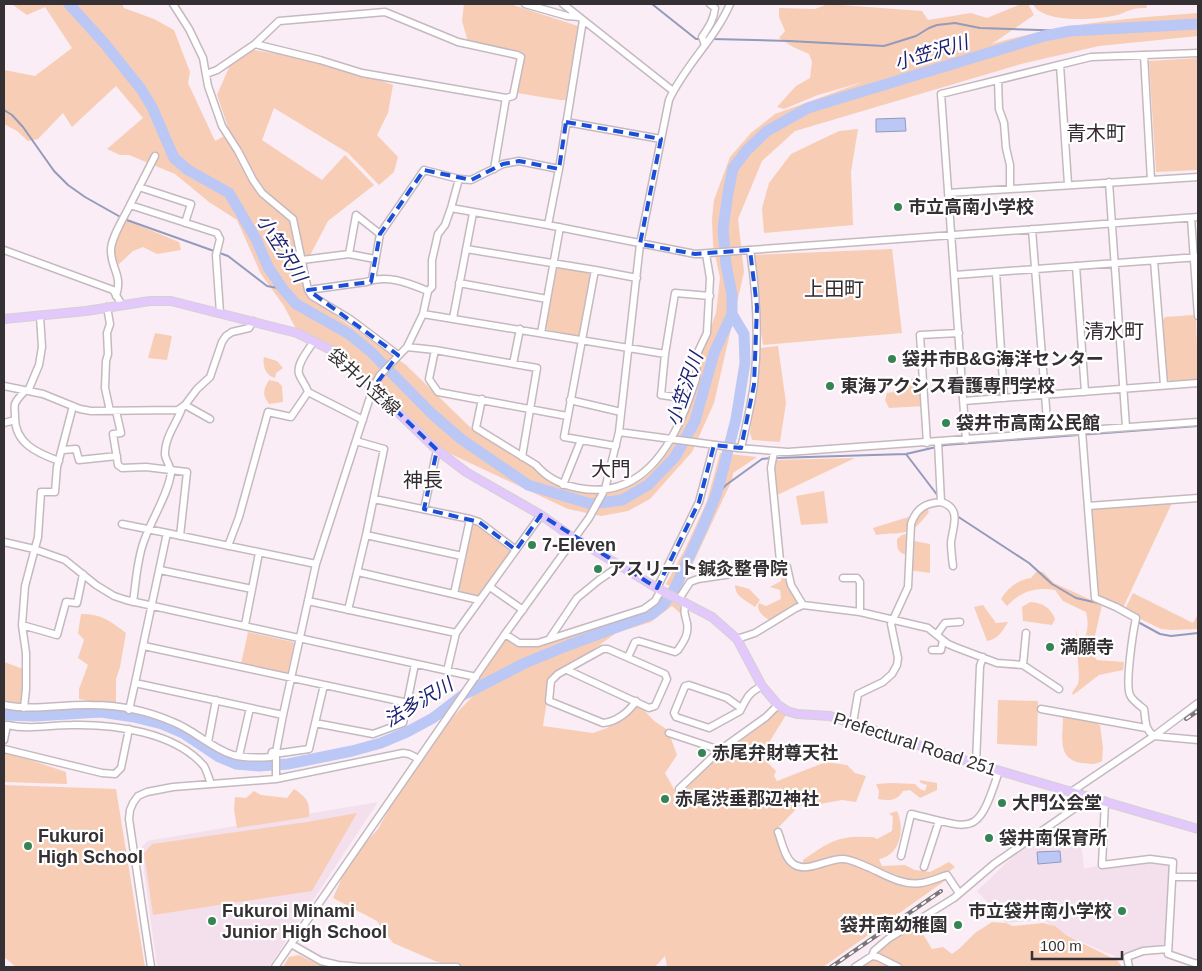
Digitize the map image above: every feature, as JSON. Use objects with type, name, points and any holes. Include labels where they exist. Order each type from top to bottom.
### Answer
[{"type":"main road","name":"袋井小笠線","points":[[4,319],[150,301],[171,301],[297,333],[334,352],[437,450],[466,472],[681,600]]},
{"type":"main road","name":"Prefectural Road 251","points":[[681,600],[712,617],[737,639],[762,686],[778,705],[787,711],[797,714],[830,716],[976,764],[1198,829]]},
{"type":"street","points":[[173,4],[189,29],[203,58],[208,86],[222,126],[238,151],[252,180],[262,193],[293,219],[308,290],[312,296],[350,319],[398,356]]},
{"type":"street","points":[[525,4],[581,18]]},
{"type":"street","points":[[564,4],[673,91]]},
{"type":"street","points":[[705,45],[702,37],[711,22],[715,8],[710,4]]},
{"type":"street","points":[[275,967],[505,634],[589,518],[605,490],[619,432],[640,244],[669,100],[685,71],[722,21],[730,4]]},
{"type":"street","points":[[206,74],[218,70],[255,44],[279,22],[385,12],[458,42],[521,57],[513,96],[506,98],[362,73],[320,60],[255,44]]},
{"type":"street","points":[[548,225],[559,169],[581,18]]},
{"type":"street","points":[[966,440],[941,94],[1092,56],[1198,53]]},
{"type":"street","points":[[1144,55],[1151,180]]},
{"type":"street","points":[[1060,65],[1068,184]]},
{"type":"street","points":[[998,80],[999,109],[1004,123],[1006,148],[1010,165],[1010,188]]},
{"type":"street","points":[[494,169],[506,98]]},
{"type":"street","points":[[566,122],[660,139]]},
{"type":"street","points":[[116,296],[120,286],[110,250],[118,228],[155,156]]},
{"type":"street","points":[[372,280],[380,234],[424,170],[459,179],[471,180],[504,164],[519,162],[559,169]]},
{"type":"street","points":[[948,192],[1198,177]]},
{"type":"street","points":[[276,776],[276,752],[316,564],[373,388],[380,375],[407,347],[423,314],[428,291],[432,287],[432,260],[438,234],[445,225],[452,208],[459,179]]},
{"type":"street","points":[[1109,182],[1126,427]]},
{"type":"street","points":[[139,187],[191,204],[185,223]]},
{"type":"street","points":[[130,205],[217,233],[220,239],[216,255],[220,313]]},
{"type":"street","points":[[452,208],[695,254],[1195,218],[1198,316]]},
{"type":"street","points":[[453,318],[472,213]]},
{"type":"street","points":[[349,254],[356,215],[380,234]]},
{"type":"street","points":[[541,333],[560,227]]},
{"type":"street","points":[[1032,229],[1048,433]]},
{"type":"street","points":[[466,249],[637,278]]},
{"type":"street","points":[[4,250],[112,290],[122,305]]},
{"type":"street","points":[[740,448],[754,385],[756,357],[757,307],[748,250]]},
{"type":"street","points":[[302,260],[349,254],[375,259]]},
{"type":"street","points":[[482,400],[476,428],[563,485],[605,490],[622,486],[634,480],[661,456],[673,439],[696,379],[697,354],[707,333],[710,296],[710,254]]},
{"type":"street","points":[[955,275],[1196,257]]},
{"type":"street","points":[[1154,261],[1164,385]]},
{"type":"street","points":[[1076,266],[1085,392]]},
{"type":"street","points":[[595,270],[564,437],[616,446]]},
{"type":"street","points":[[996,272],[1004,398]]},
{"type":"street","points":[[308,290],[372,280],[398,280],[428,291]]},
{"type":"street","points":[[459,283],[547,299]]},
{"type":"street","points":[[689,399],[661,395],[665,354],[675,293],[710,296]]},
{"type":"street","points":[[107,307],[110,324],[107,332],[106,388],[121,433],[113,434],[118,465],[122,468],[146,467],[187,472],[180,536]]},
{"type":"street","points":[[423,314],[665,354]]},
{"type":"street","points":[[40,316],[42,347],[39,365],[26,391],[15,403],[15,420],[17,430],[28,446],[38,453],[59,461]]},
{"type":"street","points":[[133,602],[143,543],[162,499],[170,469],[165,455],[168,435],[197,389],[210,377],[222,342],[226,336],[232,332],[249,328],[253,321]]},
{"type":"street","points":[[513,364],[520,330]]},
{"type":"street","points":[[927,443],[920,335],[959,333]]},
{"type":"street","points":[[314,341],[299,366],[299,374],[308,392],[362,420]]},
{"type":"street","points":[[407,347],[538,368],[522,457]]},
{"type":"street","points":[[435,350],[430,379],[438,392],[568,416]]},
{"type":"street","points":[[964,401],[1198,383]]},
{"type":"street","points":[[4,386],[43,394],[91,411],[178,410],[184,407]]},
{"type":"street","points":[[228,546],[239,517],[268,412],[292,418],[308,392]]},
{"type":"street","points":[[570,400],[621,412]]},
{"type":"street","points":[[24,708],[26,653],[22,624],[25,586],[40,526],[41,492],[55,492],[59,461],[73,406]]},
{"type":"street","points":[[184,407],[210,419]]},
{"type":"street","points":[[4,423],[15,420]]},
{"type":"street","points":[[619,432],[774,452],[927,443],[1198,422]]},
{"type":"street","points":[[1082,431],[1095,598],[1136,618],[1129,671],[1128,691],[1130,697],[1144,709],[1146,728],[1154,736],[1198,740]]},
{"type":"street","points":[[563,485],[581,440]]},
{"type":"street","points":[[348,610],[384,449],[356,441]]},
{"type":"street","points":[[938,442],[941,502]]},
{"type":"street","points":[[505,634],[518,643],[536,643],[644,609],[655,601],[700,502],[717,445]]},
{"type":"street","points":[[62,450],[76,449],[78,460],[117,456]]},
{"type":"street","points":[[424,510],[437,450]]},
{"type":"street","points":[[774,452],[771,468],[780,561],[787,567],[791,585],[803,605]]},
{"type":"street","points":[[1088,506],[1198,498]]},
{"type":"street","points":[[374,499],[479,522],[516,550]]},
{"type":"street","points":[[853,723],[858,694],[883,682],[892,674],[897,665],[898,658],[891,624],[908,587],[911,524],[914,516],[926,505],[941,502],[948,504],[954,511],[955,517],[951,545],[953,566]]},
{"type":"street","points":[[447,671],[456,633],[541,515]]},
{"type":"street","points":[[454,594],[470,519]]},
{"type":"street","points":[[122,524],[316,564]]},
{"type":"street","points":[[129,710],[167,533]]},
{"type":"street","points":[[366,535],[462,556]]},
{"type":"street","points":[[4,542],[65,560],[96,585],[114,596],[133,602],[476,677]]},
{"type":"street","points":[[245,626],[259,553]]},
{"type":"street","points":[[628,658],[635,642],[639,641],[675,652],[678,650],[687,633],[687,624],[681,600],[690,582],[698,579],[745,572],[780,561]]},
{"type":"street","points":[[550,638],[577,598],[599,580],[621,566]]},
{"type":"street","points":[[160,570],[252,589]]},
{"type":"street","points":[[358,572],[478,600]]},
{"type":"street","points":[[22,624],[57,635],[66,602],[77,603],[83,574]]},
{"type":"street","points":[[843,578],[857,578],[860,582],[860,612]]},
{"type":"street","points":[[490,586],[522,610]]},
{"type":"street","points":[[308,601],[456,633]]},
{"type":"street","points":[[737,639],[755,633],[803,605],[860,612],[928,628],[955,647],[997,663],[1023,665],[1059,689]]},
{"type":"street","points":[[937,634],[945,623],[960,622]]},
{"type":"street","points":[[1023,665],[1026,633]]},
{"type":"street","points":[[932,650],[941,650],[943,640]]},
{"type":"street","points":[[144,646],[408,703]]},
{"type":"street","points":[[567,670],[636,701],[649,708],[655,706],[667,679],[665,674],[608,649],[603,649],[558,674],[551,681],[549,701],[603,723],[610,722],[630,709],[636,701]]},
{"type":"street","points":[[976,764],[980,666],[983,657]]},
{"type":"street","points":[[315,723],[373,734],[403,723],[415,664]]},
{"type":"street","points":[[135,683],[283,715]]},
{"type":"street","points":[[4,705],[24,708],[91,705],[129,710],[174,722],[226,752],[239,756],[271,757],[272,752],[281,753],[309,749],[324,685]]},
{"type":"street","points":[[741,708],[727,698],[689,685],[685,686],[674,713],[676,717],[709,728],[740,711],[751,692],[762,686]]},
{"type":"street","points":[[208,742],[216,700]]},
{"type":"street","points":[[1071,792],[1154,736],[1198,703]]},
{"type":"street","points":[[679,788],[720,750],[766,717],[778,705]]},
{"type":"street","points":[[239,756],[250,708]]},
{"type":"street","points":[[1041,709],[1146,728]]},
{"type":"street","points":[[4,740],[7,726],[19,728],[71,725],[115,726],[164,740],[184,748],[205,768],[211,784]]},
{"type":"street","points":[[4,749],[102,773],[115,774],[121,768],[129,729]]},
{"type":"street","points":[[669,733],[720,750]]},
{"type":"street","points":[[151,967],[129,819],[130,810],[138,796],[147,792],[173,787],[276,776],[403,753],[419,759]]},
{"type":"street","points":[[901,856],[911,814],[959,826],[975,822],[981,817],[988,804],[999,771]]},
{"type":"street","points":[[855,967],[872,956],[874,951],[888,939],[959,893],[994,864],[1090,797]]},
{"type":"street","points":[[1105,802],[1102,864],[1150,859],[1173,862],[1168,954],[1198,963]]},
{"type":"street","points":[[924,866],[940,821]]},
{"type":"street","points":[[778,832],[792,863],[798,866],[808,867],[844,859],[901,882],[920,883],[947,875],[959,893]]},
{"type":"street","points":[[1173,877],[1198,877]]},
{"type":"street","points":[[291,944],[320,961],[338,965],[360,967],[458,967]]},
{"type":"street","points":[[1129,967],[1127,957],[1144,951],[1168,949]]},
{"type":"street","points":[[872,956],[898,967]]},
{"type":"highlighted area","points":[[566,122],[661,139],[640,244],[695,254],[750,250],[757,307],[754,385],[741,448],[714,445],[699,502],[657,588],[541,515],[516,550],[479,522],[424,509],[437,450],[373,388],[398,355],[308,290],[371,282],[380,234],[424,170],[471,180],[503,164],[519,161],[559,169]]},
{"type":"shaded area","points":[[14,4],[122,4],[124,8],[154,19],[174,30],[190,72],[188,83],[215,141],[230,133],[217,95],[230,65],[254,50],[331,63],[393,85],[388,113],[377,135],[398,157],[394,172],[379,185],[348,153],[274,108],[262,140],[322,180],[345,155],[374,185],[328,221],[304,267],[309,297],[406,365],[473,430],[537,466],[569,489],[612,490],[655,462],[681,420],[716,313],[720,278],[713,245],[712,219],[714,200],[730,157],[751,133],[775,114],[863,82],[818,95],[784,109],[777,107],[796,86],[810,78],[812,62],[809,54],[779,38],[785,31],[779,17],[779,8],[815,9],[828,4],[922,11],[928,20],[971,13],[987,18],[1021,4],[1028,4],[1034,15],[992,44],[1043,31],[1068,27],[1198,13],[1198,36],[1099,46],[1021,64],[795,131],[762,161],[738,219],[744,272],[714,403],[692,452],[650,499],[628,511],[601,516],[568,509],[438,448],[354,364],[296,329],[284,306],[261,274],[237,220],[209,202],[175,174],[129,155],[120,155],[107,149],[143,118],[116,86],[72,127],[63,113],[38,139],[28,141],[17,131],[4,124],[4,70],[35,76],[72,48],[45,7],[27,15]]},
{"type":"shaded area","points":[[464,4],[510,4],[578,26],[566,100],[517,93],[524,55],[468,42],[462,21]]},
{"type":"shaded area","points":[[1033,4],[1146,4],[1147,8],[1135,9],[1109,17],[1072,19],[1047,15],[1038,10]]},
{"type":"shaded area","points":[[1198,58],[1198,170],[1156,172],[1149,61]]},
{"type":"shaded area","points":[[858,129],[851,172],[853,225],[764,233],[762,208],[769,183],[791,154],[839,131]]},
{"type":"shaded area","points":[[126,220],[179,242],[181,250],[157,254],[143,247],[133,251],[118,265],[111,247]]},
{"type":"shaded area","points":[[892,249],[902,333],[763,345],[751,255]]},
{"type":"shaded area","points":[[556,269],[588,273],[590,275],[579,335],[576,336],[545,328]]},
{"type":"shaded area","points":[[1193,315],[1196,318],[1198,378],[1170,381],[1167,379],[1163,320],[1165,317]]},
{"type":"shaded area","points":[[155,333],[172,336],[167,360],[148,358]]},
{"type":"shaded area","points":[[778,346],[786,403],[780,442],[752,440],[750,433],[760,348]]},
{"type":"shaded area","points":[[264,357],[277,361],[283,368],[276,373],[275,378],[265,370]]},
{"type":"shaded area","points":[[923,378],[925,406],[889,408],[885,400],[887,393],[893,392],[902,380]]},
{"type":"shaded area","points":[[269,380],[278,382],[282,386],[283,402],[269,404],[265,398],[265,387]]},
{"type":"shaded area","points":[[720,453],[757,457],[733,473],[732,480],[680,591],[666,584],[686,547],[707,501]]},
{"type":"shaded area","points":[[855,458],[773,497],[772,460]]},
{"type":"shaded area","points":[[824,491],[828,523],[801,525],[796,496]]},
{"type":"shaded area","points":[[1172,503],[1122,610],[1095,598],[1091,505]]},
{"type":"shaded area","points":[[926,505],[929,512],[912,530],[876,535],[873,528],[915,515]]},
{"type":"shaded area","points":[[475,523],[512,551],[478,596],[461,592],[459,588],[472,525]]},
{"type":"shaded area","points":[[913,532],[914,541],[930,544],[930,573],[909,570],[910,553],[906,555],[898,549],[897,539],[902,535]]},
{"type":"shaded area","points":[[1037,571],[1043,572],[1054,583],[1102,605],[1091,653],[1097,660],[1124,662],[1123,670],[1099,675],[1073,695],[1072,693],[1078,684],[1079,678],[1076,628],[1081,645],[1087,629],[1086,612],[1063,601],[1055,590],[1041,589],[1029,591],[1007,606],[1001,599],[1014,585],[1022,580],[1031,578]]},
{"type":"shaded area","points":[[782,574],[786,574],[799,603],[769,620],[760,613],[758,606],[759,603],[766,606],[781,599],[780,590],[770,587],[781,581]]},
{"type":"shaded area","points":[[735,585],[749,589],[760,600],[755,607],[737,593]]},
{"type":"shaded area","points":[[661,590],[680,604],[680,613],[672,606],[651,622],[616,633],[550,681],[543,726],[593,733],[607,728],[638,707],[642,708],[669,733],[677,755],[665,773],[675,791],[720,750],[780,707],[786,715],[765,749],[764,759],[776,771],[774,776],[777,781],[826,762],[847,765],[855,773],[866,776],[856,802],[842,800],[799,806],[776,830],[792,863],[803,864],[803,860],[813,853],[839,839],[873,837],[877,839],[892,831],[893,817],[888,814],[897,811],[901,833],[892,852],[879,859],[882,866],[905,865],[915,870],[930,872],[949,862],[955,867],[942,877],[946,880],[823,967],[667,967],[665,956],[655,967],[456,967],[435,961],[393,943],[377,921],[333,898],[350,859],[378,829],[405,780],[435,735],[474,695],[472,687],[505,634],[519,643],[536,643],[644,609]]},
{"type":"shaded area","points":[[1133,593],[1193,623],[1198,614],[1198,629],[1161,629],[1124,611]]},
{"type":"shaded area","points":[[1030,602],[1039,603],[1051,611],[1055,619],[1052,625],[1023,621],[1022,607]]},
{"type":"shaded area","points":[[983,605],[996,623],[1008,622],[997,637],[987,641],[974,607]]},
{"type":"shaded area","points":[[81,614],[95,615],[105,619],[126,633],[116,679],[116,706],[79,699],[79,689],[88,665],[78,658],[84,640],[78,633]]},
{"type":"shaded area","points":[[248,632],[293,642],[288,672],[241,664]]},
{"type":"shaded area","points":[[4,662],[26,670],[24,708],[4,705]]},
{"type":"shaded area","points":[[998,700],[1038,701],[1037,746],[997,744]]},
{"type":"shaded area","points":[[1063,716],[1100,725],[1103,748],[1102,761],[1088,764],[1074,761],[1068,757],[1062,739]]},
{"type":"shaded area","points":[[4,751],[66,772],[67,784],[4,782]]},
{"type":"shaded area","points":[[919,780],[937,783],[937,790],[920,798],[910,790],[903,791],[898,797],[893,799],[878,799],[879,791],[876,784],[915,784],[925,791],[927,785]]},
{"type":"shaded area","points":[[4,785],[116,789],[145,967],[16,967],[4,957]]},
{"type":"shaded area","points":[[294,789],[307,800],[309,817],[237,828],[234,810],[235,797],[246,798],[254,791],[261,795],[287,798]]},
{"type":"shaded area","points":[[378,802],[269,967],[157,967],[141,848],[147,841]]},
{"type":"shaded area","points":[[357,813],[312,891],[153,915],[144,853],[152,844]]},
{"type":"shaded area","points":[[1081,839],[1084,868],[1150,859],[1171,862],[1165,952],[1152,947],[1117,957],[1066,935],[1043,920],[1006,923],[977,891],[1023,847]]},
{"type":"shaded area","points":[[992,922],[1006,923],[1013,926],[1043,923],[1055,926],[1066,935],[1118,961],[1122,967],[854,967],[872,956],[895,965],[874,951],[918,926],[932,949],[943,947],[952,954],[975,933]]},
{"type":"shaded area","points":[[299,955],[317,964],[330,967],[283,967],[289,957]]},
{"type":"water","points":[[905,118],[906,131],[876,132],[876,119]]},
{"type":"water","points":[[1060,851],[1061,862],[1038,864],[1037,852]]},
{"type":"waterway","name":"小笠沢川","points":[[69,4],[105,44],[141,89],[152,107],[174,158],[188,170],[229,193],[256,239],[268,267],[296,304],[349,334],[371,352],[431,413],[461,439],[528,485],[591,504],[622,500],[648,485],[675,457],[695,421],[714,353],[732,314],[732,295],[726,264],[723,229],[733,168],[747,150],[767,131],[808,108],[1044,36],[1070,31],[1198,24]]},
{"type":"waterway","points":[[652,4],[696,39],[700,39]]},
{"type":"waterway","points":[[712,39],[884,46],[916,36],[937,25],[955,23],[980,28],[1069,31]]},
{"type":"waterway","points":[[4,110],[12,115],[23,127],[54,171],[68,185],[85,197],[124,219],[228,256],[267,286],[283,289]]},
{"type":"waterway","name":"法多沢川","points":[[4,715],[35,716],[101,712],[134,717],[162,724],[183,733],[219,757],[236,764],[259,766],[288,764],[381,743],[433,718],[463,695],[525,663],[652,614],[663,605],[675,588],[716,495],[723,470],[736,419],[745,363],[744,334],[732,314]]},
{"type":"waterway","points":[[775,458],[906,454],[945,445],[1198,426]]},
{"type":"waterway","points":[[906,454],[938,496]]},
{"type":"waterway","points":[[716,495],[726,485],[762,459],[771,458]]},
{"type":"waterway","points":[[957,516],[1029,563],[1052,584],[1076,598],[1102,604]]},
{"type":"waterway","points":[[1138,622],[1160,634],[1171,636],[1198,633]]},
{"type":"railway","points":[[1186,719],[1198,711]]},
{"type":"railway","points":[[831,967],[941,891]]},
{"type":"place","name":"市立高南小学校","points":[[898,207]]},
{"type":"place","name":"袋井市B&G海洋センター","points":[[892,359]]},
{"type":"place","name":"東海アクシス看護専門学校","points":[[830,386]]},
{"type":"place","name":"袋井市高南公民館","points":[[946,423]]},
{"type":"place","name":"7-Eleven","points":[[532,545]]},
{"type":"place","name":"アスリート鍼灸整骨院","points":[[598,569]]},
{"type":"place","name":"満願寺","points":[[1050,647]]},
{"type":"place","name":"赤尾弁財尊天社","points":[[702,753]]},
{"type":"place","name":"赤尾渋垂郡辺神社","points":[[665,799]]},
{"type":"place","name":"大門公会堂","points":[[1002,803]]},
{"type":"place","name":"袋井南保育所","points":[[989,838]]},
{"type":"place","name":"Fukuroi High School","points":[[28,846]]},
{"type":"place","name":"市立袋井南小学校","points":[[1122,911]]},
{"type":"place","name":"Fukuroi Minami Junior High School","points":[[212,921]]},
{"type":"place","name":"袋井南幼稚園","points":[[958,925]]},
{"type":"district","name":"青木町","points":[[1096,133]]},
{"type":"district","name":"上田町","points":[[834,289]]},
{"type":"district","name":"清水町","points":[[1114,331]]},
{"type":"district","name":"大門","points":[[611,469]]},
{"type":"district","name":"神長","points":[[423,480]]}]
